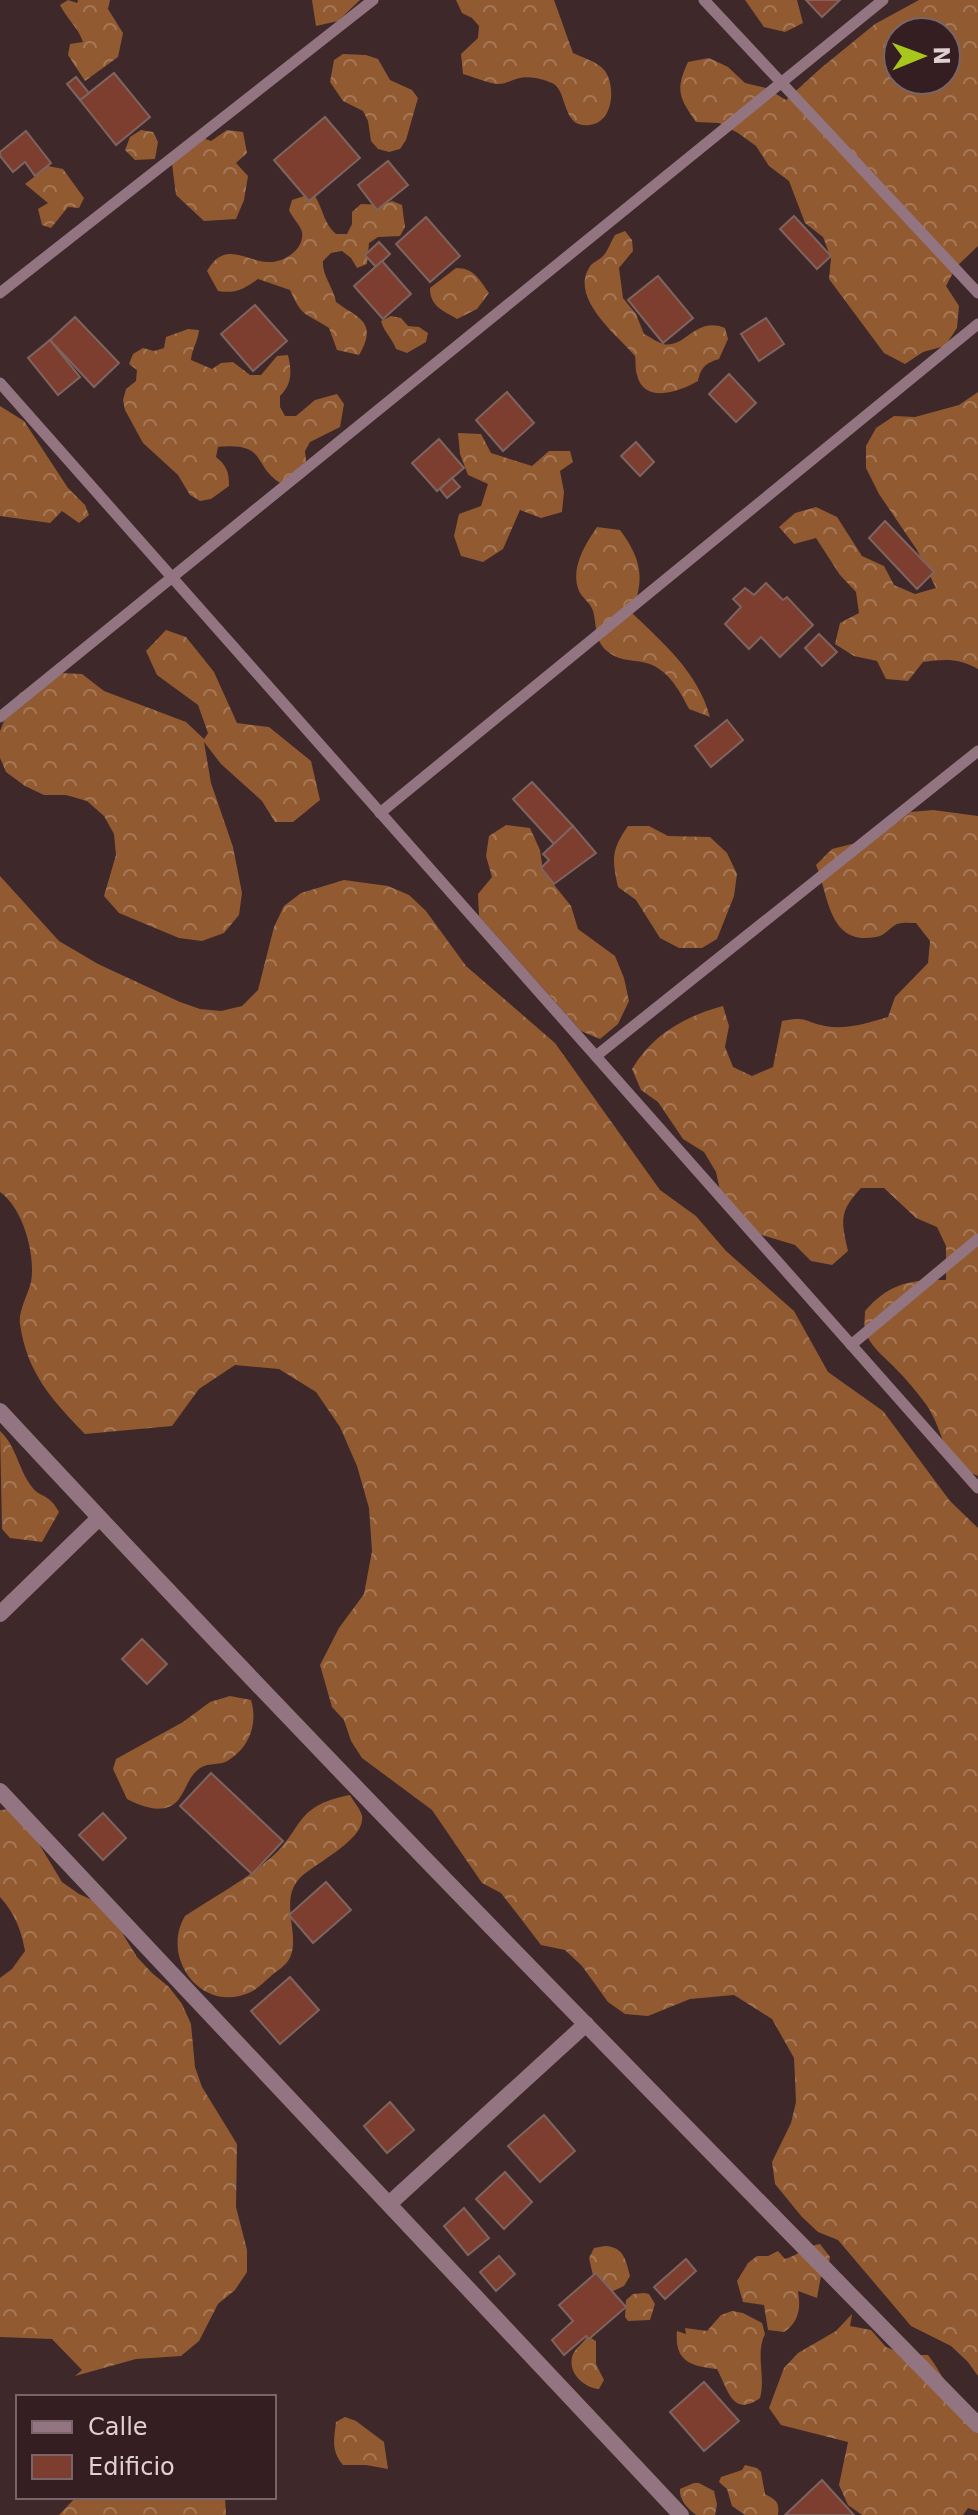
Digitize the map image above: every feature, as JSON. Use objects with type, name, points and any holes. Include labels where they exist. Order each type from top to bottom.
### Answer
[{"type":"street","points":[[0,1411],[586,2024],[978,2425]]},
{"type":"street","points":[[0,1614],[99,1518]]},
{"type":"street","points":[[0,1791],[681,2515]]},
{"type":"street","points":[[389,2204],[586,2024]]},
{"type":"lane","points":[[0,293],[373,0]]},
{"type":"lane","points":[[704,0],[978,293]]},
{"type":"lane","points":[[0,717],[883,0]]},
{"type":"lane","points":[[380,813],[978,324]]},
{"type":"lane","points":[[0,383],[978,1488]]},
{"type":"lane","points":[[596,1056],[978,751]]},
{"type":"lane","points":[[851,1345],[978,1239]]},
{"type":"green space","points":[[68,0],[77,3],[78,0],[110,0],[108,9],[123,33],[118,57],[85,81],[68,55],[70,44],[83,42],[60,5]]},
{"type":"green space","points":[[312,0],[360,0],[338,21],[316,26]]},
{"type":"green space","points":[[456,0],[554,0],[573,53],[598,65],[608,77],[611,100],[606,115],[594,124],[575,122],[557,87],[543,80],[525,77],[498,84],[463,74],[461,54],[478,38],[479,26],[462,13]]},
{"type":"green space","points":[[745,0],[797,0],[803,23],[785,32],[764,27]]},
{"type":"green space","points":[[919,0],[978,0],[978,246],[956,267],[946,286],[959,306],[957,328],[945,346],[923,352],[905,364],[884,353],[829,279],[831,258],[823,237],[805,223],[789,181],[769,166],[756,146],[738,133],[719,123],[696,122],[681,94],[681,80],[688,62],[709,58],[728,67],[745,83],[766,88],[786,100],[882,20],[882,96],[962,96],[962,16],[890,16]]},
{"type":"green space","points":[[343,54],[378,59],[390,80],[412,90],[418,98],[406,140],[400,149],[389,152],[378,149],[371,141],[363,111],[343,101],[330,82],[334,60]]},
{"type":"green space","points":[[141,130],[153,132],[158,142],[155,159],[135,160],[125,150],[130,137]]},
{"type":"green space","points":[[227,130],[243,132],[247,153],[236,163],[248,176],[244,200],[236,219],[204,221],[176,195],[172,164],[203,138],[211,141]]},
{"type":"green space","points":[[48,166],[63,169],[84,198],[79,208],[68,207],[51,228],[42,225],[38,209],[48,203],[25,184]]},
{"type":"green space","points":[[315,196],[326,221],[336,234],[347,234],[352,224],[352,212],[361,204],[382,205],[392,201],[402,205],[405,227],[400,236],[378,237],[369,243],[367,264],[357,268],[342,251],[331,253],[323,261],[336,302],[358,317],[366,328],[365,344],[359,355],[337,350],[329,328],[302,311],[290,290],[258,279],[239,290],[218,291],[207,271],[221,256],[228,254],[274,262],[292,254],[300,244],[302,232],[289,210],[292,200]]},
{"type":"green space","points":[[625,231],[632,240],[633,251],[619,268],[623,298],[636,314],[644,334],[663,344],[671,344],[706,326],[725,328],[728,339],[719,359],[705,366],[698,381],[673,391],[655,393],[641,384],[636,373],[635,356],[598,316],[586,292],[585,280],[590,266],[605,254],[615,235]]},
{"type":"green space","points":[[456,268],[472,272],[489,293],[477,309],[457,319],[435,303],[430,288]]},
{"type":"green space","points":[[391,316],[428,333],[426,342],[407,353],[396,349],[381,321]]},
{"type":"green space","points":[[188,329],[199,330],[191,360],[212,369],[221,363],[233,362],[250,375],[261,375],[277,356],[288,355],[290,377],[280,396],[280,407],[285,416],[296,416],[315,400],[337,394],[344,404],[340,427],[310,442],[305,451],[306,461],[293,481],[282,484],[272,477],[258,457],[245,448],[218,447],[216,457],[227,470],[229,486],[211,499],[200,501],[190,495],[178,475],[143,443],[125,410],[123,400],[126,389],[136,381],[137,370],[129,364],[133,354],[143,348],[154,351],[164,348],[166,337]]},
{"type":"green space","points":[[978,392],[978,669],[958,661],[931,661],[923,662],[908,681],[886,679],[877,661],[854,656],[835,644],[840,623],[859,613],[856,592],[840,575],[816,538],[794,544],[779,527],[795,513],[816,507],[837,517],[862,556],[884,566],[894,585],[915,594],[936,588],[917,550],[879,494],[866,468],[866,446],[876,428],[894,416],[915,417],[959,405]]},
{"type":"green space","points":[[0,406],[24,421],[68,488],[85,505],[89,515],[79,523],[62,511],[50,523],[0,516]]},
{"type":"green space","points":[[458,433],[481,434],[491,453],[532,466],[549,451],[570,451],[573,462],[560,471],[564,492],[562,512],[541,518],[520,510],[503,549],[483,562],[461,556],[454,536],[459,514],[481,506],[488,484],[468,475],[460,454]]},
{"type":"green space","points":[[597,527],[620,530],[633,550],[640,579],[631,612],[688,672],[710,717],[689,709],[676,686],[658,668],[615,656],[600,642],[593,611],[579,591],[576,574],[584,549]]},
{"type":"green space","points":[[166,630],[186,637],[214,672],[237,723],[269,727],[311,761],[320,800],[293,822],[275,822],[262,801],[221,764],[204,742],[211,783],[233,847],[242,893],[239,915],[224,933],[202,941],[179,938],[119,913],[104,896],[116,855],[114,834],[104,816],[87,801],[66,795],[44,795],[25,786],[6,772],[0,758],[0,731],[20,693],[59,673],[82,674],[104,691],[186,722],[204,739],[208,733],[198,705],[157,675],[146,651]]},
{"type":"green space","points":[[933,810],[978,816],[978,1476],[965,1470],[949,1454],[925,1403],[873,1346],[865,1330],[865,1311],[891,1289],[911,1282],[946,1280],[946,1246],[937,1227],[916,1218],[884,1188],[861,1188],[845,1210],[844,1231],[848,1251],[832,1265],[811,1261],[795,1245],[752,1232],[721,1195],[716,1172],[704,1152],[683,1139],[658,1102],[641,1090],[632,1069],[649,1046],[671,1028],[723,1006],[729,1026],[725,1047],[733,1067],[752,1076],[773,1067],[782,1021],[802,1019],[841,1027],[888,1017],[895,997],[928,963],[930,941],[916,923],[897,924],[876,937],[860,938],[848,934],[833,916],[816,865],[832,849],[876,838],[911,812]]},
{"type":"green space","points":[[506,825],[530,828],[540,850],[543,871],[571,906],[578,929],[615,956],[629,1001],[618,1024],[600,1039],[581,1031],[479,916],[478,894],[492,877],[486,856],[489,836]]},
{"type":"green space","points":[[628,826],[649,826],[668,836],[710,837],[727,853],[737,874],[734,896],[717,939],[702,948],[679,948],[660,938],[636,900],[618,887],[614,855]]},
{"type":"green space","points":[[0,876],[59,941],[98,964],[180,1002],[200,1009],[221,1011],[242,1006],[258,990],[274,927],[284,906],[301,893],[344,880],[388,886],[409,895],[426,911],[466,966],[555,1043],[660,1190],[696,1216],[726,1251],[794,1311],[828,1372],[883,1411],[950,1501],[978,1528],[978,2376],[951,2346],[911,2326],[838,2240],[818,2232],[775,2184],[772,2162],[791,2123],[796,2102],[794,2058],[772,2019],[734,1995],[690,1999],[648,2016],[625,2014],[608,2002],[582,1966],[565,1950],[541,1945],[501,1893],[482,1883],[432,1810],[362,1758],[351,1741],[344,1720],[332,1707],[320,1665],[339,1628],[364,1594],[372,1551],[369,1508],[357,1466],[340,1427],[316,1392],[279,1369],[235,1365],[199,1389],[172,1426],[85,1434],[43,1385],[28,1357],[20,1324],[31,1282],[32,1259],[21,1220],[0,1192]]},
{"type":"green space","points":[[0,1431],[32,1487],[52,1502],[59,1512],[42,1542],[10,1538],[2,1529]]},
{"type":"green space","points":[[230,1696],[251,1700],[253,1709],[253,1726],[247,1741],[236,1755],[226,1762],[207,1765],[196,1771],[179,1799],[168,1807],[147,1807],[127,1799],[113,1769],[116,1759],[183,1722],[210,1702]]},
{"type":"green space","points":[[350,1795],[362,1816],[356,1834],[299,1879],[293,1888],[290,1909],[293,1942],[288,1961],[251,1992],[233,1997],[216,1996],[202,1989],[182,1965],[178,1949],[179,1932],[185,1916],[267,1861],[317,1806]]},
{"type":"green space","points":[[13,1809],[62,1882],[117,1916],[124,1936],[137,1957],[182,2004],[191,2024],[195,2067],[202,2087],[237,2144],[236,2207],[247,2250],[247,2272],[235,2290],[218,2304],[199,2341],[181,2356],[136,2359],[75,2376],[82,2370],[52,2339],[0,2337],[0,1978],[12,1969],[25,1951],[17,1922],[0,1897],[0,1810]]},
{"type":"green space","points":[[820,2244],[830,2257],[829,2263],[823,2265],[817,2298],[798,2291],[799,2309],[793,2324],[784,2332],[768,2330],[764,2305],[743,2302],[737,2281],[748,2263],[757,2256],[768,2256],[778,2251],[785,2259]]},
{"type":"green space","points":[[605,2246],[620,2252],[630,2276],[624,2286],[611,2292],[594,2280],[589,2258],[594,2248]]},
{"type":"green space","points":[[633,2294],[649,2294],[655,2304],[650,2320],[628,2321],[625,2317],[626,2300]]},
{"type":"green space","points":[[732,2311],[762,2323],[765,2334],[761,2349],[760,2398],[743,2405],[732,2398],[717,2369],[693,2364],[678,2350],[677,2331],[686,2334],[685,2328],[707,2331],[721,2315]]},
{"type":"green space","points":[[852,2314],[850,2326],[871,2330],[886,2347],[906,2355],[928,2355],[956,2399],[978,2422],[978,2511],[968,2508],[963,2515],[862,2515],[848,2505],[839,2485],[848,2442],[781,2425],[769,2408],[784,2368],[798,2353],[836,2331]]},
{"type":"green space","points":[[586,2338],[596,2341],[596,2364],[604,2380],[599,2389],[582,2382],[572,2367],[573,2354]]},
{"type":"green space","points":[[345,2417],[356,2421],[384,2442],[388,2469],[343,2465],[335,2450],[334,2439],[336,2422]]},
{"type":"green space","points":[[745,2465],[761,2472],[765,2494],[776,2502],[778,2515],[745,2515],[732,2506],[727,2489],[719,2482],[721,2477],[742,2470]]},
{"type":"green space","points":[[694,2483],[714,2491],[717,2504],[715,2515],[696,2515],[685,2504],[680,2489]]},
{"type":"green space","points":[[74,2499],[225,2499],[226,2515],[59,2515]]},
{"type":"building","points":[[806,0],[840,0],[822,17]]},
{"type":"building","points":[[114,73],[150,117],[116,145],[80,100]]},
{"type":"building","points":[[76,77],[89,93],[80,100],[67,84]]},
{"type":"building","points":[[325,117],[360,158],[309,201],[274,160]]},
{"type":"building","points":[[26,131],[51,163],[35,176],[25,162],[13,172],[0,156],[0,152]]},
{"type":"building","points":[[388,161],[408,185],[377,210],[358,185]]},
{"type":"building","points":[[794,216],[831,256],[817,269],[780,229]]},
{"type":"building","points":[[426,217],[460,256],[430,282],[396,244]]},
{"type":"building","points":[[379,242],[390,254],[376,267],[365,255]]},
{"type":"building","points":[[382,261],[411,294],[383,319],[354,286]]},
{"type":"building","points":[[658,276],[693,318],[663,343],[628,300]]},
{"type":"building","points":[[255,305],[287,341],[253,371],[221,334]]},
{"type":"building","points":[[75,317],[119,363],[94,387],[50,340]]},
{"type":"building","points":[[766,318],[784,344],[759,361],[741,334]]},
{"type":"building","points":[[50,340],[80,377],[58,395],[28,358]]},
{"type":"building","points":[[729,374],[756,403],[736,422],[709,394]]},
{"type":"building","points":[[507,392],[534,423],[503,451],[476,420]]},
{"type":"building","points":[[439,439],[464,468],[437,491],[412,463]]},
{"type":"building","points":[[636,442],[654,462],[640,476],[621,456]]},
{"type":"building","points":[[452,478],[460,487],[447,498],[440,489]]},
{"type":"building","points":[[885,521],[934,572],[917,589],[869,538]]},
{"type":"building","points":[[766,583],[783,600],[787,597],[813,625],[780,657],[761,637],[749,649],[725,624],[741,607],[733,599],[745,588],[754,595]]},
{"type":"building","points":[[819,634],[837,652],[822,666],[805,648]]},
{"type":"building","points":[[727,720],[743,740],[711,767],[695,746]]},
{"type":"building","points":[[532,782],[573,826],[554,844],[513,799]]},
{"type":"building","points":[[573,826],[596,853],[554,884],[541,868],[549,860],[543,854]]},
{"type":"building","points":[[142,1639],[167,1664],[147,1684],[122,1659]]},
{"type":"building","points":[[211,1773],[283,1841],[252,1874],[180,1806]]},
{"type":"building","points":[[103,1813],[126,1838],[103,1860],[79,1835]]},
{"type":"building","points":[[326,1882],[351,1910],[313,1943],[289,1915]]},
{"type":"building","points":[[290,1977],[319,2010],[280,2044],[251,2011]]},
{"type":"building","points":[[390,2102],[414,2130],[387,2153],[364,2126]]},
{"type":"building","points":[[544,2115],[575,2151],[540,2182],[508,2146]]},
{"type":"building","points":[[505,2172],[532,2202],[504,2229],[476,2199]]},
{"type":"building","points":[[464,2208],[489,2238],[468,2255],[444,2226]]},
{"type":"building","points":[[499,2256],[515,2274],[496,2291],[480,2272]]},
{"type":"building","points":[[686,2259],[696,2271],[665,2299],[654,2287]]},
{"type":"building","points":[[596,2273],[626,2307],[589,2339],[586,2336],[564,2355],[552,2340],[573,2321],[559,2305]]},
{"type":"building","points":[[704,2382],[739,2421],[704,2451],[670,2412]]},
{"type":"building","points":[[822,2480],[854,2515],[785,2515]]}]
